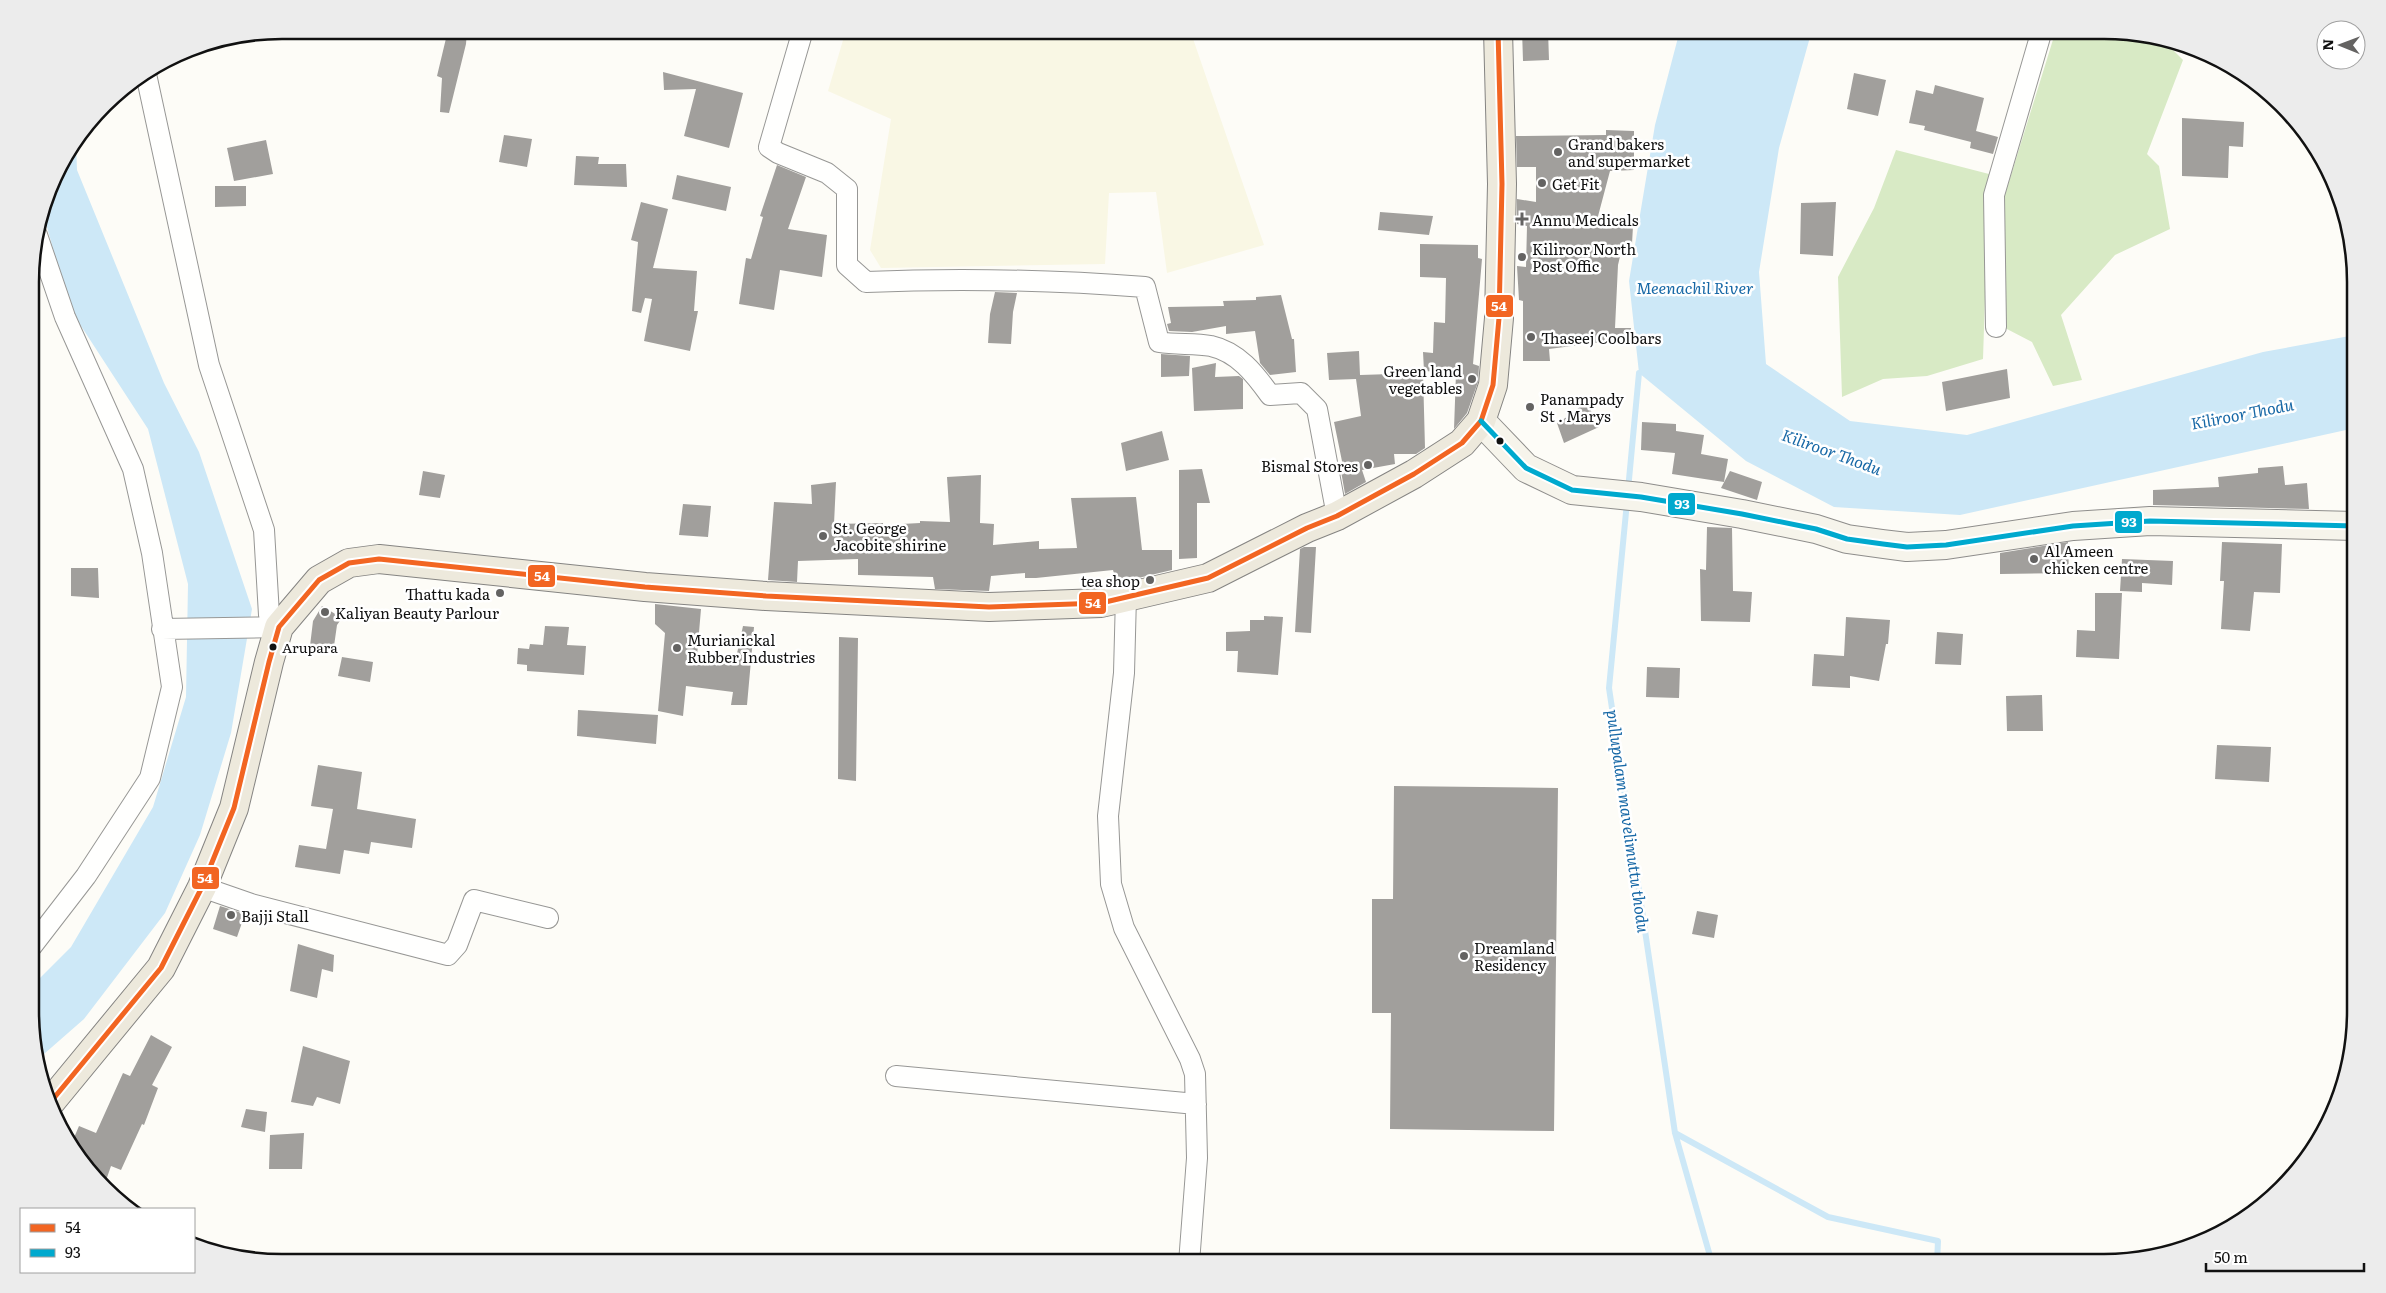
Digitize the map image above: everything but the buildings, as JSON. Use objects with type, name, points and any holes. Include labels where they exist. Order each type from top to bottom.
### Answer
[{"type":"main road","points":[[55,1097],[161,968],[202,887],[234,808],[269,662],[274,626],[319,580],[349,563],[379,558],[645,587],[893,603],[998,607],[1101,603],[1208,578],[1307,528],[1337,516],[1414,474],[1462,443],[1480,421],[1493,385],[1499,318],[1502,184],[1498,39]]},
{"type":"main road","points":[[1480,421],[1526,468],[1572,490],[1742,514],[1816,530],[1847,539],[1907,547],[1964,543],[2073,526],[2150,521],[2347,526]]},
{"type":"street","points":[[800,39],[769,147],[778,153],[827,173],[847,189],[847,265],[866,282],[925,280],[1064,281],[1145,287],[1160,342],[1211,346],[1236,357],[1254,374],[1270,395],[1301,393],[1318,409],[1337,516]]},
{"type":"street","points":[[1996,327],[1994,195],[2039,39]]},
{"type":"street","points":[[147,80],[209,365],[264,530],[269,614],[274,626],[162,629]]},
{"type":"street","points":[[39,937],[86,876],[150,778],[172,687],[152,553],[133,469],[65,317],[41,249]]},
{"type":"street","points":[[1126,596],[1124,673],[1108,816],[1111,884],[1124,928],[1190,1059],[1195,1074],[1197,1158],[1190,1254]]},
{"type":"street","points":[[202,887],[251,904],[448,955],[457,945],[474,900],[548,918]]},
{"type":"street","points":[[896,1076],[1196,1104]]},
{"type":"shaded area","points":[[843,39],[1193,39],[1264,245],[1167,273],[1156,192],[1109,193],[1105,264],[881,268],[870,250],[891,119],[828,91]]},
{"type":"green space","points":[[2053,39],[2120,39],[2152,43],[2172,48],[2183,60],[2147,154],[2159,166],[2170,229],[2115,255],[2061,315],[2082,380],[2053,386],[2032,342],[2005,328],[2003,201]]},
{"type":"green space","points":[[1896,150],[1989,174],[1983,359],[1927,376],[1883,379],[1842,397],[1838,277],[1874,208]]},
{"type":"water","name":"Meenachil River","points":[[1678,39],[1809,39],[1779,148],[1759,272],[1766,364],[1850,421],[1967,435],[2263,352],[2347,336],[2347,430],[1960,515],[1834,507],[1746,461],[1639,373],[1629,281],[1655,125]]},
{"type":"water","points":[[76,152],[77,170],[164,383],[199,452],[252,609],[231,733],[200,835],[165,913],[84,1019],[43,1055],[39,1027],[39,979],[71,947],[153,807],[186,697],[188,584],[148,429],[70,309],[46,223],[57,189]]},
{"type":"waterway","name":"pullupalam mavelimuttu thodu","points":[[1628,490],[1639,373]]},
{"type":"waterway","name":"pullupalam mavelimuttu thodu","points":[[1627,502],[1609,688],[1675,1133],[1709,1254]]},
{"type":"waterway","points":[[1675,1133],[1828,1217],[1938,1241],[1937,1254]]},
{"type":"transit line","name":"54","points":[[55,1097],[161,968],[202,887],[234,808],[279,627],[319,580],[349,563],[379,559],[645,587],[766,596],[989,607],[1101,603],[1208,578],[1307,528],[1337,516],[1414,474],[1462,443],[1481,421],[1493,385],[1499,318],[1502,184],[1498,39]]},
{"type":"transit line","name":"93","points":[[1481,421],[1526,468],[1572,490],[1641,497],[1742,514],[1816,529],[1847,539],[1907,547],[1946,545],[2073,526],[2150,521],[2347,526]]},
{"type":"place","name":"Grand bakers and supermarket","points":[[1558,152]]},
{"type":"place","name":"Get Fit","points":[[1542,183]]},
{"type":"place","name":"Annu Medicals","points":[[1522,219]]},
{"type":"place","name":"Kiliroor North Post Offic","points":[[1522,257]]},
{"type":"place","name":"Thaseej Coolbars","points":[[1531,337]]},
{"type":"place","name":"Green land vegetables","points":[[1472,379]]},
{"type":"place","name":"Panampady St . Marys","points":[[1530,407]]},
{"type":"place","name":"Bismal Stores","points":[[1368,465]]},
{"type":"place","name":"St. George Jacobite shirine","points":[[823,536]]},
{"type":"place","name":"Al Ameen chicken centre","points":[[2034,559]]},
{"type":"place","name":"tea shop","points":[[1150,580]]},
{"type":"place","name":"Thattu kada","points":[[500,593]]},
{"type":"place","name":"Kaliyan Beauty Parlour","points":[[325,612]]},
{"type":"place","name":"Arupara","points":[[273,647]]},
{"type":"place","name":"Murianickal Rubber Industries","points":[[677,648]]},
{"type":"place","name":"Bajji Stall","points":[[231,915]]},
{"type":"place","name":"Dreamland Residency","points":[[1464,956]]},
{"type":"water label","name":"Kiliroor Thodu","points":[[2242,413]]},
{"type":"water label","name":"Kiliroor Thodu","points":[[1832,451]]}]
